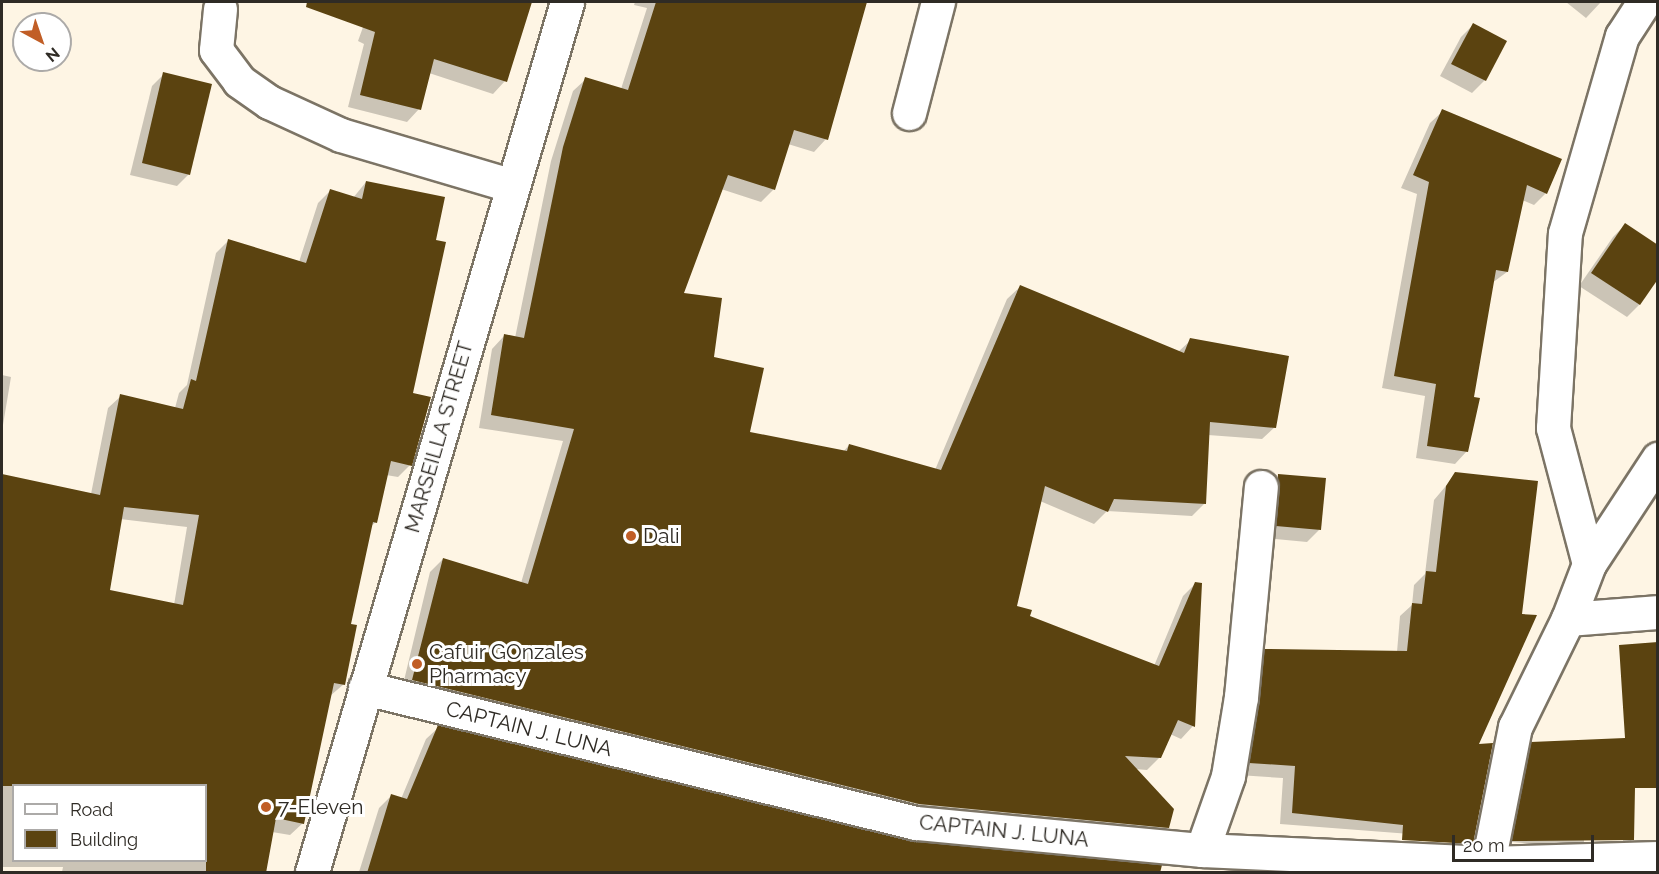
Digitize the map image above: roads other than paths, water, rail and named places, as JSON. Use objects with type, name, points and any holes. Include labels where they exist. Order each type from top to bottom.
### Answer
[{"type":"street","name":"MARSEILLA STREET","points":[[312,873],[567,2]]},
{"type":"street","points":[[909,113],[938,2]]},
{"type":"street","points":[[1589,564],[1552,428],[1565,233],[1622,36],[1644,2]]},
{"type":"street","points":[[220,9],[216,50],[239,81],[269,102],[341,135],[513,186]]},
{"type":"street","points":[[1488,863],[1515,727],[1568,619],[1589,564],[1658,459]]},
{"type":"street","points":[[1202,850],[1228,776],[1241,697],[1261,487]]},
{"type":"street","points":[[1568,619],[1658,612]]},
{"type":"street","name":"CAPTAIN J. LUNA","points":[[365,688],[916,823],[1202,850],[1452,867],[1488,863],[1658,858]]},
{"type":"place","name":"Dali","points":[[631,536]]},
{"type":"place","name":"Cafuir GOnzales Pharmacy","points":[[417,664]]},
{"type":"place","name":"7-Eleven","points":[[266,807]]}]
